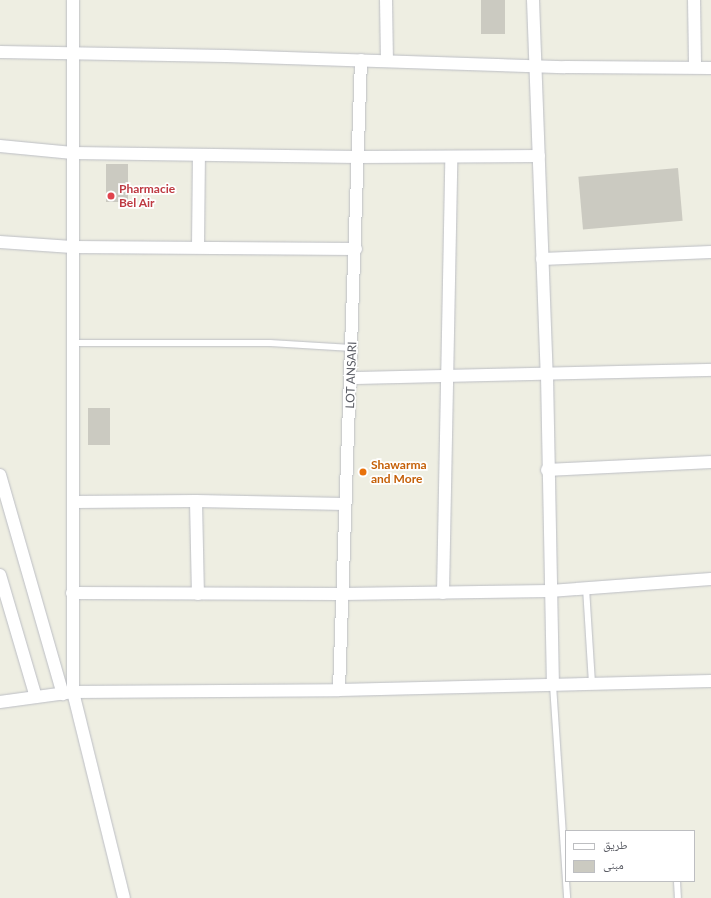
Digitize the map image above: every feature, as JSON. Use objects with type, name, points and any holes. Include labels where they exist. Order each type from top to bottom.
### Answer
[{"type":"street","points":[[68,693],[74,502],[72,247],[74,53],[73,0]]},
{"type":"street","points":[[386,0],[387,61]]},
{"type":"street","points":[[533,0],[547,375],[547,470],[553,685]]},
{"type":"street","points":[[694,0],[696,67]]},
{"type":"street","points":[[0,52],[361,60],[536,66],[711,68]]},
{"type":"street","name":"LOT ANSARI","points":[[339,690],[356,249],[356,157],[361,60]]},
{"type":"street","points":[[0,146],[73,153],[451,158],[539,156]]},
{"type":"street","points":[[198,246],[199,155]]},
{"type":"street","points":[[443,593],[451,158]]},
{"type":"street","points":[[0,242],[72,247],[198,246],[356,249]]},
{"type":"street","points":[[542,259],[711,252]]},
{"type":"street","points":[[351,378],[547,375],[711,370]]},
{"type":"street","points":[[547,470],[711,462]]},
{"type":"street","points":[[0,475],[68,693],[124,898]]},
{"type":"street","points":[[74,502],[196,501],[345,504]]},
{"type":"street","points":[[196,501],[198,594]]},
{"type":"street","points":[[0,575],[3,593],[36,697]]},
{"type":"street","points":[[72,593],[342,594],[550,591],[711,579]]},
{"type":"street","points":[[0,702],[68,693],[339,690],[711,681]]},
{"type":"lane","points":[[73,343],[270,343],[352,348]]},
{"type":"lane","points":[[586,588],[592,684]]},
{"type":"lane","points":[[553,685],[565,868]]},
{"type":"lane","points":[[566,882],[567,898]]},
{"type":"lane","points":[[677,882],[678,898]]},
{"type":"building","points":[[481,0],[505,0],[505,34],[481,34]]},
{"type":"building","points":[[106,164],[128,164],[128,202],[106,202]]},
{"type":"building","points":[[678,168],[683,221],[583,230],[578,177]]},
{"type":"building","points":[[88,408],[110,408],[110,445],[88,445]]},
{"type":"place","name":"Pharmacie Bel Air","points":[[111,196]]},
{"type":"place","name":"Shawarma and More","points":[[363,472]]}]
